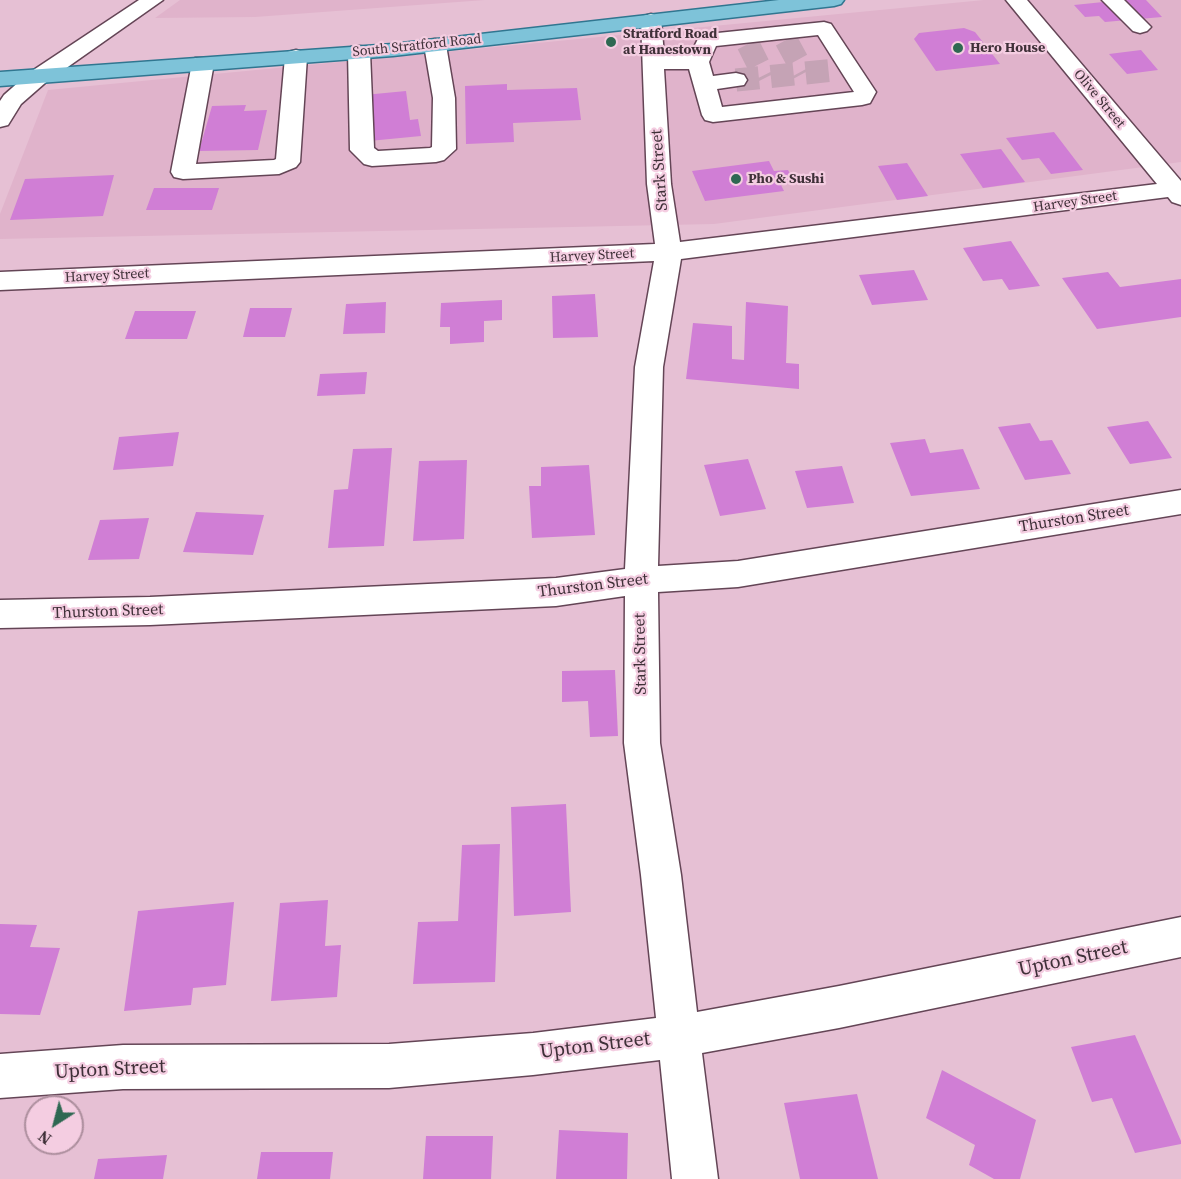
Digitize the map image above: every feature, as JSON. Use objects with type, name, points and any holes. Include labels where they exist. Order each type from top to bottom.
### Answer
[{"type":"main road","name":"South Stratford Road","points":[[0,79],[36,78],[435,45],[834,0]]},
{"type":"street","points":[[0,120],[12,100],[36,78],[71,57],[153,0]]},
{"type":"street","name":"Olive Street","points":[[1016,0],[1179,191]]},
{"type":"street","points":[[1112,0],[1140,27]]},
{"type":"street","points":[[795,4],[809,30]]},
{"type":"street","points":[[706,14],[718,39]]},
{"type":"street","name":"Stark Street","points":[[651,20],[655,62],[659,184],[669,252],[650,367],[641,580],[642,743],[661,874],[695,1179]]},
{"type":"street","points":[[824,28],[842,69],[865,92],[862,98],[713,115],[698,62],[708,40],[746,40],[784,36],[809,30],[824,28]]},
{"type":"street","points":[[359,52],[362,150],[372,159],[436,155],[444,149],[444,98],[435,45]]},
{"type":"street","points":[[203,63],[183,172],[279,167],[288,162],[296,57]]},
{"type":"street","points":[[655,62],[698,62]]},
{"type":"street","points":[[0,142],[39,100],[92,73]]},
{"type":"street","points":[[704,84],[736,80]]},
{"type":"street","name":"Harvey Street","points":[[0,281],[669,252],[1179,191]]},
{"type":"street","name":"Thurston Street","points":[[0,614],[162,611],[556,592],[641,580],[738,573],[1181,502]]},
{"type":"street","name":"Upton Street","points":[[0,1076],[123,1067],[389,1066],[533,1054],[679,1036],[839,1008],[1181,937]]},
{"type":"shaded area","points":[[180,0],[485,0],[255,17],[155,18]]},
{"type":"shaded area","points":[[984,0],[1181,0],[1181,162],[714,224],[0,239],[0,214],[48,90]]},
{"type":"building","points":[[1146,0],[1162,17],[1105,22],[1099,16],[1085,17],[1074,5]]},
{"type":"building","points":[[964,28],[975,32],[1000,64],[936,71],[914,39],[919,33]]},
{"type":"building","points":[[1141,50],[1158,70],[1127,74],[1109,54]]},
{"type":"building","points":[[507,84],[507,90],[577,88],[581,120],[513,123],[514,142],[466,144],[465,86]]},
{"type":"building","points":[[406,91],[410,120],[418,119],[421,136],[369,141],[364,95]]},
{"type":"building","points":[[246,105],[244,111],[267,110],[258,150],[199,151],[212,106]]},
{"type":"building","points":[[1054,132],[1083,170],[1051,174],[1039,158],[1022,160],[1006,138]]},
{"type":"building","points":[[1001,149],[1025,182],[983,188],[960,154]]},
{"type":"building","points":[[769,161],[774,171],[788,170],[795,183],[781,185],[784,191],[705,201],[692,171]]},
{"type":"building","points":[[907,163],[928,196],[897,200],[878,166]]},
{"type":"building","points":[[114,175],[103,216],[10,220],[25,179]]},
{"type":"building","points":[[154,188],[219,188],[212,210],[146,210]]},
{"type":"building","points":[[1011,241],[1040,286],[1009,290],[1002,279],[983,281],[963,248]]},
{"type":"building","points":[[914,270],[928,300],[872,305],[859,275]]},
{"type":"building","points":[[1108,272],[1120,287],[1181,279],[1181,317],[1097,329],[1062,278]]},
{"type":"building","points":[[595,294],[598,337],[553,338],[552,296]]},
{"type":"building","points":[[502,300],[502,320],[484,321],[484,342],[450,344],[450,327],[440,327],[441,303]]},
{"type":"building","points":[[386,302],[385,333],[343,334],[346,304]]},
{"type":"building","points":[[746,302],[788,306],[786,363],[799,364],[799,389],[686,379],[693,323],[732,326],[732,359],[744,360]]},
{"type":"building","points":[[250,308],[292,308],[285,337],[243,337]]},
{"type":"building","points":[[135,311],[196,311],[187,339],[125,339]]},
{"type":"building","points":[[367,372],[365,394],[317,396],[320,374]]},
{"type":"building","points":[[1148,421],[1172,458],[1130,464],[1107,427]]},
{"type":"building","points":[[1030,423],[1040,441],[1052,440],[1071,474],[1025,480],[998,427]]},
{"type":"building","points":[[179,432],[173,466],[113,470],[119,437]]},
{"type":"building","points":[[925,439],[930,453],[963,449],[980,489],[911,496],[890,443]]},
{"type":"building","points":[[392,448],[384,546],[328,548],[334,490],[348,489],[353,449]]},
{"type":"building","points":[[748,459],[766,509],[720,516],[704,465]]},
{"type":"building","points":[[467,460],[464,539],[413,541],[419,461]]},
{"type":"building","points":[[589,465],[595,535],[532,538],[529,486],[541,486],[541,467]]},
{"type":"building","points":[[842,466],[854,503],[807,508],[795,471]]},
{"type":"building","points":[[196,512],[264,515],[253,555],[183,552]]},
{"type":"building","points":[[149,518],[139,559],[88,560],[100,520]]},
{"type":"building","points":[[615,670],[618,736],[590,737],[588,701],[562,702],[562,671]]},
{"type":"building","points":[[566,804],[571,912],[514,916],[511,807]]},
{"type":"building","points":[[500,844],[495,982],[413,984],[418,922],[458,921],[462,845]]},
{"type":"building","points":[[328,900],[325,946],[341,945],[337,997],[271,1001],[280,903]]},
{"type":"building","points":[[234,902],[226,985],[193,988],[191,1005],[124,1011],[138,911]]},
{"type":"building","points":[[0,924],[37,925],[30,947],[60,948],[40,1015],[0,1014]]},
{"type":"building","points":[[1135,1035],[1181,1144],[1135,1153],[1112,1098],[1092,1102],[1071,1047]]},
{"type":"building","points":[[942,1070],[1036,1120],[1020,1179],[994,1179],[969,1165],[975,1145],[926,1118]]},
{"type":"building","points":[[857,1094],[878,1179],[800,1179],[784,1103]]},
{"type":"building","points":[[559,1130],[628,1133],[627,1179],[556,1179]]},
{"type":"building","points":[[426,1136],[493,1136],[491,1179],[423,1179]]},
{"type":"building","points":[[261,1152],[333,1152],[330,1179],[257,1179]]},
{"type":"building","points":[[167,1155],[163,1179],[94,1179],[98,1159]]},
{"type":"tunnel","points":[[786,40],[804,73]]},
{"type":"tunnel","points":[[748,44],[765,77]]},
{"type":"tunnel","points":[[765,77],[835,70]]},
{"type":"tunnel","points":[[736,80],[765,77]]},
{"type":"place","name":"Stratford Road at Hanestown","points":[[611,42]]},
{"type":"place","name":"Hero House","points":[[958,48]]},
{"type":"place","name":"Pho & Sushi","points":[[736,179]]}]
